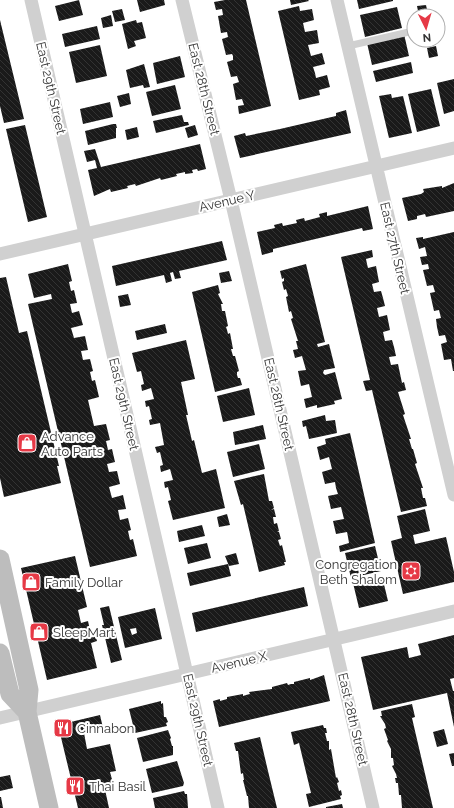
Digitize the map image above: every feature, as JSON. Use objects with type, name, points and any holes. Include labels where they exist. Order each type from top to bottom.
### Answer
[{"type":"main road","points":[[0,559],[29,690],[27,712],[49,808]]},
{"type":"main road","points":[[0,653],[10,694],[27,712]]},
{"type":"street","name":"East 29th Street","points":[[31,0],[218,808]]},
{"type":"street","name":"East 28th Street","points":[[182,0],[231,200],[373,808]]},
{"type":"street","name":"East 27th Street","points":[[337,0],[454,495]]},
{"type":"street","name":"Avenue Y","points":[[0,254],[454,148]]},
{"type":"street","name":"Avenue X","points":[[0,718],[454,611]]},
{"type":"lane","points":[[348,46],[406,33]]},
{"type":"building","points":[[79,0],[83,15],[59,21],[55,6]]},
{"type":"building","points":[[137,0],[164,0],[165,5],[140,12]]},
{"type":"building","points":[[225,0],[246,0],[271,106],[239,114],[238,106],[244,105],[242,99],[236,100],[233,84],[239,82],[237,76],[231,77],[227,62],[233,60],[233,56],[232,54],[226,55],[222,39],[228,37],[227,32],[221,33],[218,16],[223,15],[222,9],[216,10],[214,2]]},
{"type":"building","points":[[290,0],[308,0],[309,1],[291,5]]},
{"type":"building","points":[[357,0],[393,0],[393,1],[359,9]]},
{"type":"building","points":[[426,5],[427,8],[417,8],[417,6]]},
{"type":"building","points":[[299,6],[300,11],[312,9],[314,20],[303,23],[305,32],[317,30],[319,43],[308,45],[311,56],[322,53],[325,64],[313,67],[316,78],[327,75],[330,87],[319,90],[320,95],[299,100],[278,11]]},
{"type":"building","points":[[397,7],[402,28],[365,37],[360,15]]},
{"type":"building","points":[[122,9],[125,20],[115,22],[112,11]]},
{"type":"building","points":[[111,15],[113,26],[103,28],[101,18]]},
{"type":"building","points":[[0,20],[24,119],[4,123],[0,106]]},
{"type":"building","points":[[136,20],[137,23],[142,22],[146,38],[134,41],[136,46],[128,49],[122,24]]},
{"type":"building","points":[[97,26],[100,39],[65,47],[62,34]]},
{"type":"building","points":[[404,34],[409,56],[372,65],[367,43]]},
{"type":"building","points":[[100,45],[107,76],[76,83],[69,52]]},
{"type":"building","points":[[427,48],[436,48],[438,56],[429,58]]},
{"type":"building","points":[[180,56],[185,77],[157,84],[153,63]]},
{"type":"building","points":[[411,62],[413,73],[376,82],[373,71]]},
{"type":"building","points":[[144,64],[150,87],[144,88],[143,85],[130,88],[126,70]]},
{"type":"building","points":[[454,79],[454,111],[444,114],[437,83]]},
{"type":"building","points":[[175,85],[181,109],[152,116],[146,92]]},
{"type":"building","points":[[431,89],[440,126],[417,132],[408,94]]},
{"type":"building","points":[[129,93],[131,104],[120,107],[117,96]]},
{"type":"building","points":[[391,94],[392,98],[403,96],[412,133],[389,138],[379,96]]},
{"type":"building","points":[[110,102],[113,117],[83,124],[80,109]]},
{"type":"building","points":[[346,110],[351,133],[240,158],[234,136],[245,133],[246,136],[336,116],[336,113]]},
{"type":"building","points":[[182,115],[184,122],[188,122],[189,125],[156,133],[153,121]]},
{"type":"building","points":[[116,124],[117,128],[116,138],[88,145],[85,131]]},
{"type":"building","points":[[25,125],[47,217],[28,222],[6,129]]},
{"type":"building","points":[[195,125],[198,135],[188,138],[185,128]]},
{"type":"building","points":[[137,127],[139,137],[127,140],[125,130]]},
{"type":"building","points":[[200,144],[206,169],[198,171],[197,169],[192,170],[193,173],[185,174],[185,172],[176,174],[177,176],[161,180],[160,178],[136,186],[135,184],[127,186],[128,188],[111,192],[110,189],[94,196],[88,170],[97,168],[95,160],[87,162],[84,151],[95,149],[101,167]]},
{"type":"building","points":[[454,183],[454,211],[426,217],[425,214],[417,216],[417,219],[408,221],[402,198],[421,194],[424,192],[423,189],[442,186],[442,188]]},
{"type":"building","points":[[368,206],[373,229],[363,231],[362,228],[273,249],[273,252],[262,255],[257,232],[275,228],[274,225],[282,223],[283,226],[297,223],[296,220],[304,218],[305,221],[320,217],[319,214],[327,212],[327,216]]},
{"type":"building","points":[[454,232],[453,371],[451,359],[444,360],[441,344],[447,342],[445,335],[439,336],[436,319],[441,318],[439,310],[434,311],[430,293],[435,292],[433,285],[427,286],[423,270],[429,269],[428,264],[422,265],[420,257],[427,256],[425,247],[419,249],[416,238],[423,237],[423,239]]},
{"type":"building","points":[[222,241],[227,260],[179,271],[181,278],[175,279],[173,272],[170,273],[172,281],[166,283],[164,275],[116,286],[112,266]]},
{"type":"building","points":[[372,250],[373,257],[366,259],[367,264],[368,268],[376,266],[379,282],[372,284],[374,292],[381,291],[385,306],[377,308],[379,317],[387,315],[390,330],[383,332],[385,341],[392,340],[396,356],[389,357],[391,365],[398,364],[402,383],[404,382],[406,390],[398,392],[405,414],[403,415],[411,439],[409,439],[417,463],[415,464],[423,488],[421,488],[423,498],[425,498],[427,506],[401,512],[372,390],[366,391],[363,381],[370,380],[341,257]]},
{"type":"building","points":[[68,264],[72,281],[69,282],[71,291],[74,290],[77,303],[70,304],[72,313],[79,311],[83,325],[71,328],[74,338],[85,336],[88,350],[81,351],[83,360],[90,359],[93,371],[90,372],[92,381],[95,380],[99,397],[88,400],[94,426],[106,424],[110,440],[106,441],[108,450],[112,449],[115,462],[107,464],[109,472],[117,471],[120,484],[109,487],[112,498],[123,495],[126,509],[118,510],[120,520],[128,518],[131,530],[128,531],[130,540],[133,539],[137,556],[90,567],[28,304],[52,299],[51,294],[34,298],[28,274]]},
{"type":"building","points":[[306,264],[325,342],[317,344],[318,347],[329,344],[335,368],[324,370],[323,373],[325,375],[335,372],[342,399],[334,401],[335,404],[317,408],[317,405],[306,408],[304,399],[312,397],[309,384],[301,386],[298,371],[306,370],[302,356],[295,358],[293,350],[298,349],[296,341],[298,341],[291,319],[293,318],[291,311],[289,312],[286,297],[288,296],[286,289],[284,290],[282,282],[284,281],[284,278],[282,279],[280,271]]},
{"type":"building","points":[[229,271],[232,281],[221,283],[219,273]]},
{"type":"building","points":[[6,277],[19,333],[27,331],[59,466],[57,466],[61,483],[4,497],[0,478],[0,278]]},
{"type":"building","points":[[218,285],[220,293],[218,294],[223,304],[221,304],[222,311],[225,311],[228,326],[226,327],[228,334],[230,333],[233,349],[231,349],[233,356],[235,356],[239,371],[237,372],[237,375],[238,378],[240,378],[242,385],[215,392],[192,292]]},
{"type":"building","points":[[128,294],[131,305],[120,307],[118,296]]},
{"type":"building","points":[[165,324],[167,333],[137,340],[135,331]]},
{"type":"building","points":[[186,340],[195,379],[181,382],[192,441],[194,440],[202,473],[216,469],[225,508],[173,520],[168,501],[171,500],[168,487],[165,488],[164,482],[173,480],[170,469],[161,472],[160,466],[163,465],[160,452],[157,453],[155,447],[164,445],[160,423],[150,425],[149,420],[152,419],[149,406],[146,407],[145,401],[154,399],[151,388],[142,391],[141,385],[144,384],[141,371],[137,372],[132,353]]},
{"type":"building","points":[[249,388],[255,415],[223,422],[217,396]]},
{"type":"building","points":[[325,415],[326,421],[335,420],[337,433],[309,439],[306,426],[303,427],[302,421]]},
{"type":"building","points":[[263,425],[266,439],[235,445],[233,432]]},
{"type":"building","points":[[350,433],[375,543],[340,552],[339,546],[349,543],[347,532],[336,534],[333,521],[344,519],[341,507],[331,509],[328,496],[338,494],[335,482],[325,484],[322,472],[332,469],[329,457],[320,460],[317,447],[326,444],[325,439]]},
{"type":"building","points":[[259,444],[265,469],[233,477],[227,452]]},
{"type":"building","points":[[264,474],[269,501],[272,501],[274,508],[271,510],[274,509],[276,517],[273,517],[274,524],[277,523],[279,531],[277,532],[279,532],[281,539],[278,540],[280,546],[282,545],[286,562],[284,562],[285,565],[259,572],[243,504],[241,505],[234,481]]},
{"type":"building","points":[[425,509],[430,531],[413,535],[415,544],[446,537],[454,572],[454,582],[403,594],[391,541],[402,538],[397,516]]},
{"type":"building","points":[[227,514],[230,525],[219,527],[217,517]]},
{"type":"building","points":[[202,525],[205,536],[179,542],[177,531]]},
{"type":"building","points":[[207,543],[211,558],[188,564],[184,548]]},
{"type":"building","points":[[375,546],[381,571],[351,578],[345,553]]},
{"type":"building","points":[[236,553],[239,564],[229,566],[225,556]]},
{"type":"building","points":[[75,556],[87,607],[78,610],[81,623],[88,621],[91,635],[95,634],[97,641],[91,643],[97,668],[47,680],[21,568]]},
{"type":"building","points":[[228,564],[231,576],[190,586],[187,573]]},
{"type":"building","points":[[382,576],[388,601],[359,608],[353,583]]},
{"type":"building","points":[[304,587],[308,606],[196,632],[192,613]]},
{"type":"building","points":[[109,606],[122,660],[111,663],[102,625],[104,625],[100,608]]},
{"type":"building","points":[[155,608],[162,639],[125,648],[118,617]],"holes":[[[136,628],[137,633],[132,635],[130,629]]]},
{"type":"building","points":[[454,635],[454,678],[450,679],[454,691],[454,727],[447,693],[373,710],[361,657],[407,647],[409,658],[421,655],[418,644]]},
{"type":"building","points":[[324,675],[330,701],[219,727],[213,701],[220,699],[220,701],[227,699],[227,697],[243,694],[243,696],[250,694],[249,692],[272,689],[272,687],[287,683],[288,685],[294,684],[294,682],[310,678],[310,680]]},
{"type":"building","points":[[161,701],[161,704],[163,703],[164,717],[166,717],[168,722],[166,723],[167,726],[135,733],[129,709]]},
{"type":"building","points":[[412,704],[415,717],[412,718],[433,808],[402,808],[401,795],[399,795],[398,783],[396,783],[395,778],[397,778],[392,766],[394,765],[393,758],[391,758],[391,749],[384,729],[386,728],[380,716],[382,716],[381,711]]},
{"type":"building","points":[[100,715],[103,728],[84,733],[87,749],[110,744],[116,771],[110,772],[113,783],[104,785],[109,808],[78,808],[58,725]]},
{"type":"building","points":[[323,725],[324,728],[326,728],[327,733],[325,733],[327,741],[329,741],[329,750],[331,749],[336,778],[337,777],[339,782],[337,783],[339,791],[341,790],[342,795],[340,796],[341,799],[309,807],[306,794],[311,793],[299,743],[294,745],[291,732]]},
{"type":"building","points":[[444,729],[448,744],[437,747],[433,732]]},
{"type":"building","points":[[168,730],[173,746],[173,755],[143,762],[137,738]]},
{"type":"building","points":[[260,737],[277,808],[249,808],[243,773],[241,774],[238,751],[236,751],[234,743]]},
{"type":"building","points":[[454,753],[454,766],[452,766],[449,754]]},
{"type":"building","points":[[177,761],[184,783],[183,786],[152,793],[146,769]]},
{"type":"building","points":[[10,775],[13,788],[0,791],[0,777]]},
{"type":"building","points":[[184,791],[185,794],[187,794],[188,808],[155,808],[153,798]]},
{"type":"building","points":[[1,797],[3,808],[0,808]]},
{"type":"building","points":[[342,804],[343,808],[326,808],[326,807]]},
{"type":"place","name":"Advance Auto Parts","points":[[27,443]]},
{"type":"place","name":"Congregation Beth Shalom","points":[[411,571]]},
{"type":"place","name":"Family Dollar","points":[[31,582]]},
{"type":"place","name":"SleepMart","points":[[39,632]]},
{"type":"place","name":"Cinnabon","points":[[63,728]]},
{"type":"place","name":"Thai Basil","points":[[75,786]]}]
